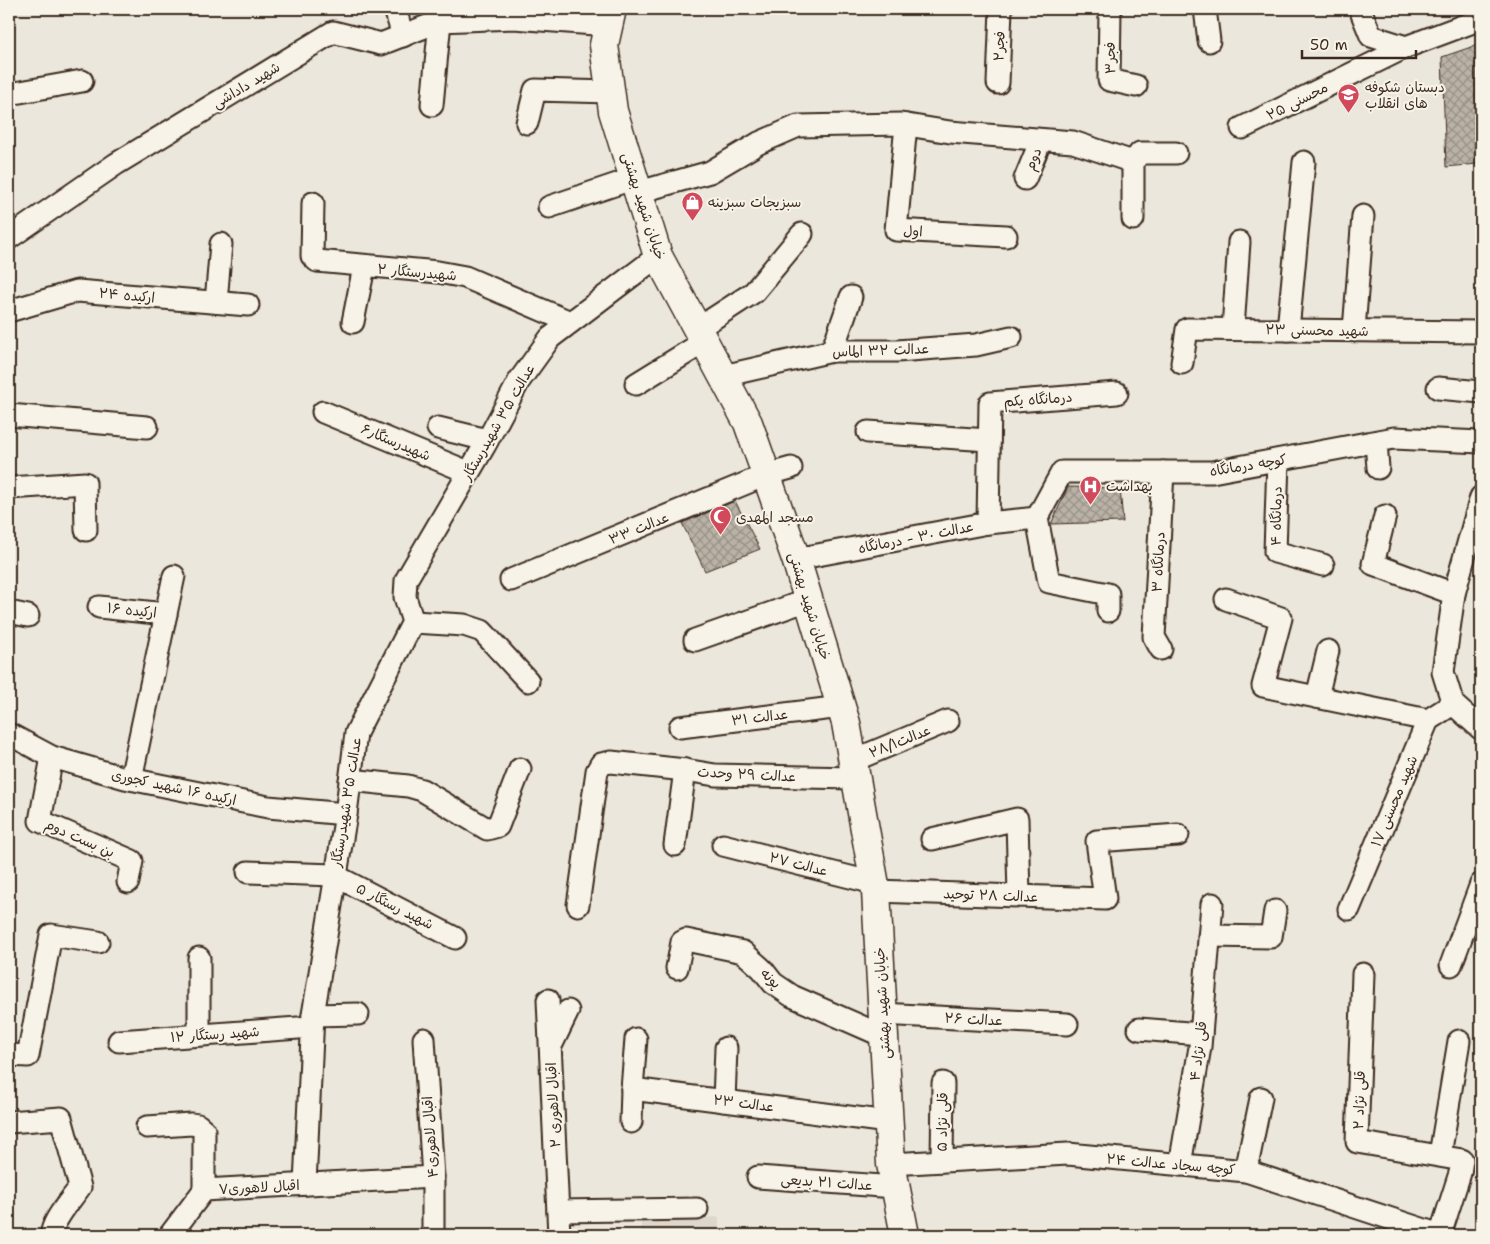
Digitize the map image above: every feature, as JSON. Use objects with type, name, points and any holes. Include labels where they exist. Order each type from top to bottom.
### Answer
[{"type":"main road","name":"خیابان شهید بهشتی","points":[[610,17],[604,45],[613,111],[658,256],[748,423],[779,471],[796,559],[841,707],[875,887],[888,1122],[893,1175],[905,1235]]},
{"type":"street","points":[[394,9],[403,36],[440,21],[610,17]]},
{"type":"street","name":"فجر۲","points":[[998,82],[1001,9]]},
{"type":"street","name":"فجر۳","points":[[1110,9],[1109,80],[1136,86]]},
{"type":"street","points":[[1206,9],[1209,41]]},
{"type":"street","points":[[1360,9],[1371,36],[1406,46]]},
{"type":"street","name":"محسنی ۲۵","points":[[1242,128],[1406,46],[1481,18]]},
{"type":"street","points":[[432,105],[440,21]]},
{"type":"street","name":"شهید داداشی","points":[[9,238],[116,164],[333,32],[381,44],[403,36]]},
{"type":"street","points":[[9,94],[82,80]]},
{"type":"street","points":[[527,124],[534,90],[610,92]]},
{"type":"street","points":[[549,207],[637,185],[710,172],[759,143],[798,126],[906,125],[950,132],[1073,142],[1133,162]]},
{"type":"street","name":"اول","points":[[906,125],[896,230],[1006,236]]},
{"type":"street","name":"دوم","points":[[1025,179],[1041,140]]},
{"type":"street","points":[[1133,219],[1133,162],[1140,153],[1176,152]]},
{"type":"street","points":[[1288,330],[1304,162]]},
{"type":"street","name":"شهیدرستگار ۲","points":[[313,202],[313,260],[364,267],[438,272],[465,276],[570,322]]},
{"type":"street","points":[[1354,330],[1363,216]]},
{"type":"street","points":[[636,384],[701,336],[754,292],[802,234]]},
{"type":"street","points":[[1233,329],[1239,242]]},
{"type":"street","points":[[216,302],[221,244]]},
{"type":"street","name":"عدالت ۳۵ شهیدرستگار","points":[[305,1184],[312,1021],[334,876],[346,814],[356,733],[413,622],[405,597],[406,580],[519,381],[550,338],[658,256]]},
{"type":"street","points":[[353,322],[364,267]]},
{"type":"street","name":"ارکیده ۲۴","points":[[9,311],[77,291],[248,305]]},
{"type":"street","points":[[832,351],[851,297]]},
{"type":"street","name":"شهید محسنی ۲۳","points":[[1182,363],[1187,329],[1481,332]]},
{"type":"street","name":"عدالت ۳۲ الماس","points":[[723,376],[832,351],[907,351],[976,345],[1011,337]]},
{"type":"street","points":[[1438,388],[1481,392]]},
{"type":"street","name":"درمانگاه یکم","points":[[988,523],[990,403],[1117,393]]},
{"type":"street","name":"شهیدرستگار۶","points":[[323,412],[468,472]]},
{"type":"street","points":[[9,415],[147,426]]},
{"type":"street","points":[[438,428],[487,440]]},
{"type":"street","points":[[868,432],[989,440]]},
{"type":"street","points":[[1378,468],[1385,440]]},
{"type":"street","name":"کوچه درمانگاه","points":[[1037,518],[1062,472],[1212,472],[1385,440],[1481,442]]},
{"type":"street","name":"درمانگاه ۴","points":[[1278,460],[1275,552],[1323,565]]},
{"type":"street","name":"عدالت ۳۳","points":[[511,580],[779,471]]},
{"type":"street","name":"درمانگاه ۳","points":[[1161,649],[1154,637],[1163,472]]},
{"type":"street","points":[[9,488],[85,483],[86,530]]},
{"type":"street","points":[[1481,497],[1475,541],[1454,594],[1443,672],[1452,704],[1481,729]]},
{"type":"street","points":[[1385,516],[1373,564],[1454,594]]},
{"type":"street","points":[[1037,518],[1049,582],[1108,594],[1108,611]]},
{"type":"street","name":"عدالت ۳۰ - درمانگاه","points":[[796,559],[988,523],[1037,518]]},
{"type":"street","points":[[131,779],[174,576]]},
{"type":"street","points":[[1226,599],[1281,618],[1263,686],[1428,720],[1452,704]]},
{"type":"street","points":[[695,640],[808,600]]},
{"type":"street","name":"ارکیده ۱۶","points":[[99,607],[166,614]]},
{"type":"street","points":[[413,622],[464,625],[482,631],[528,681]]},
{"type":"street","points":[[1317,697],[1328,652]]},
{"type":"street","name":"عدالت ۳۱","points":[[680,727],[841,707]]},
{"type":"street","name":"شهید محسنی ۱۷","points":[[1349,909],[1428,720]]},
{"type":"street","name":"عدالت۲۸/۱","points":[[853,770],[948,722]]},
{"type":"street","name":"ارکیده ۱۶ شهید کجوری","points":[[9,736],[52,757],[131,779],[268,807],[346,814]]},
{"type":"street","name":"بن بست دوم","points":[[52,757],[40,821],[132,861],[128,882]]},
{"type":"street","points":[[578,905],[597,771],[601,764],[611,762],[685,770]]},
{"type":"street","points":[[350,780],[408,786],[422,790],[487,829],[498,826],[520,769]]},
{"type":"street","name":"عدالت ۲۹ وحدت","points":[[675,845],[685,770],[715,775],[853,770]]},
{"type":"street","points":[[932,838],[1017,819],[1018,896]]},
{"type":"street","name":"عدالت ۲۸ توحید","points":[[875,887],[1018,896],[1105,899],[1097,841],[1178,835]]},
{"type":"street","name":"عدالت ۲۷","points":[[723,846],[875,887]]},
{"type":"street","points":[[248,872],[334,876]]},
{"type":"street","name":"شهید رستگار ۵","points":[[334,876],[455,938]]},
{"type":"street","points":[[1451,965],[1481,884]]},
{"type":"street","name":"قلی نژاد ۴","points":[[1180,1165],[1201,1034],[1212,904]]},
{"type":"street","points":[[1209,936],[1270,937],[1274,911]]},
{"type":"street","points":[[9,1055],[28,1056],[51,935],[98,942]]},
{"type":"street","name":"پونه","points":[[677,968],[682,942],[686,940],[743,952],[762,969],[773,983],[792,996],[883,1025]]},
{"type":"street","points":[[199,1035],[200,958]]},
{"type":"street","name":"قلی نژاد ۲","points":[[1363,974],[1357,1142],[1462,1160],[1460,1173],[1440,1235]]},
{"type":"street","name":"اقبال لاهوری ۲","points":[[548,1000],[559,1235]]},
{"type":"street","points":[[550,1049],[568,1012]]},
{"type":"street","name":"شهید رستگار ۱۲","points":[[119,1041],[199,1035],[358,1014]]},
{"type":"street","name":"عدالت ۲۶","points":[[883,1025],[1067,1024]]},
{"type":"street","points":[[1139,1029],[1201,1034]]},
{"type":"street","points":[[631,1122],[636,1039]]},
{"type":"street","name":"اقبال لاهوری۴","points":[[424,1040],[433,1177],[433,1235]]},
{"type":"street","points":[[1440,1155],[1459,1041]]},
{"type":"street","points":[[724,1101],[726,1048]]},
{"type":"street","name":"قلی نژاد ۵","points":[[942,1161],[943,1084]]},
{"type":"street","name":"عدالت ۲۳","points":[[632,1089],[888,1122]]},
{"type":"street","points":[[1246,1171],[1261,1098]]},
{"type":"street","points":[[9,1122],[60,1118],[80,1187],[61,1216],[54,1221],[52,1231]]},
{"type":"street","name":"اقبال لاهوری۷","points":[[147,1126],[191,1124],[198,1125],[204,1130],[204,1190],[433,1177]]},
{"type":"street","name":"کوچه سجاد عدالت ۲۴","points":[[893,1175],[942,1161],[1068,1154],[1246,1171],[1440,1235]]},
{"type":"street","name":"عدالت ۲۱ بدیعی","points":[[758,1177],[893,1175]]},
{"type":"street","points":[[170,1235],[204,1190]]},
{"type":"street","points":[[558,1211],[697,1208]]},
{"type":"shaded area","points":[[719,1217],[719,1235],[641,1235],[641,1220]]},
{"type":"building","points":[[1477,45],[1477,164],[1446,167],[1442,57]]},
{"type":"building","name":"بهداشت","points":[[1068,487],[1120,488],[1123,522],[1051,524]]},
{"type":"building","name":"مسجد المهدی","points":[[735,501],[760,549],[705,571],[682,523]]},
{"type":"place","name":"دبستان شکوفه های انقلاب","points":[[1349,114]]},
{"type":"place","name":"سبزیجات سبزینه","points":[[692,221]]},
{"type":"place","name":"بهداشت","points":[[1090,505]]},
{"type":"place","name":"مسجد المهدی","points":[[720,536]]}]
